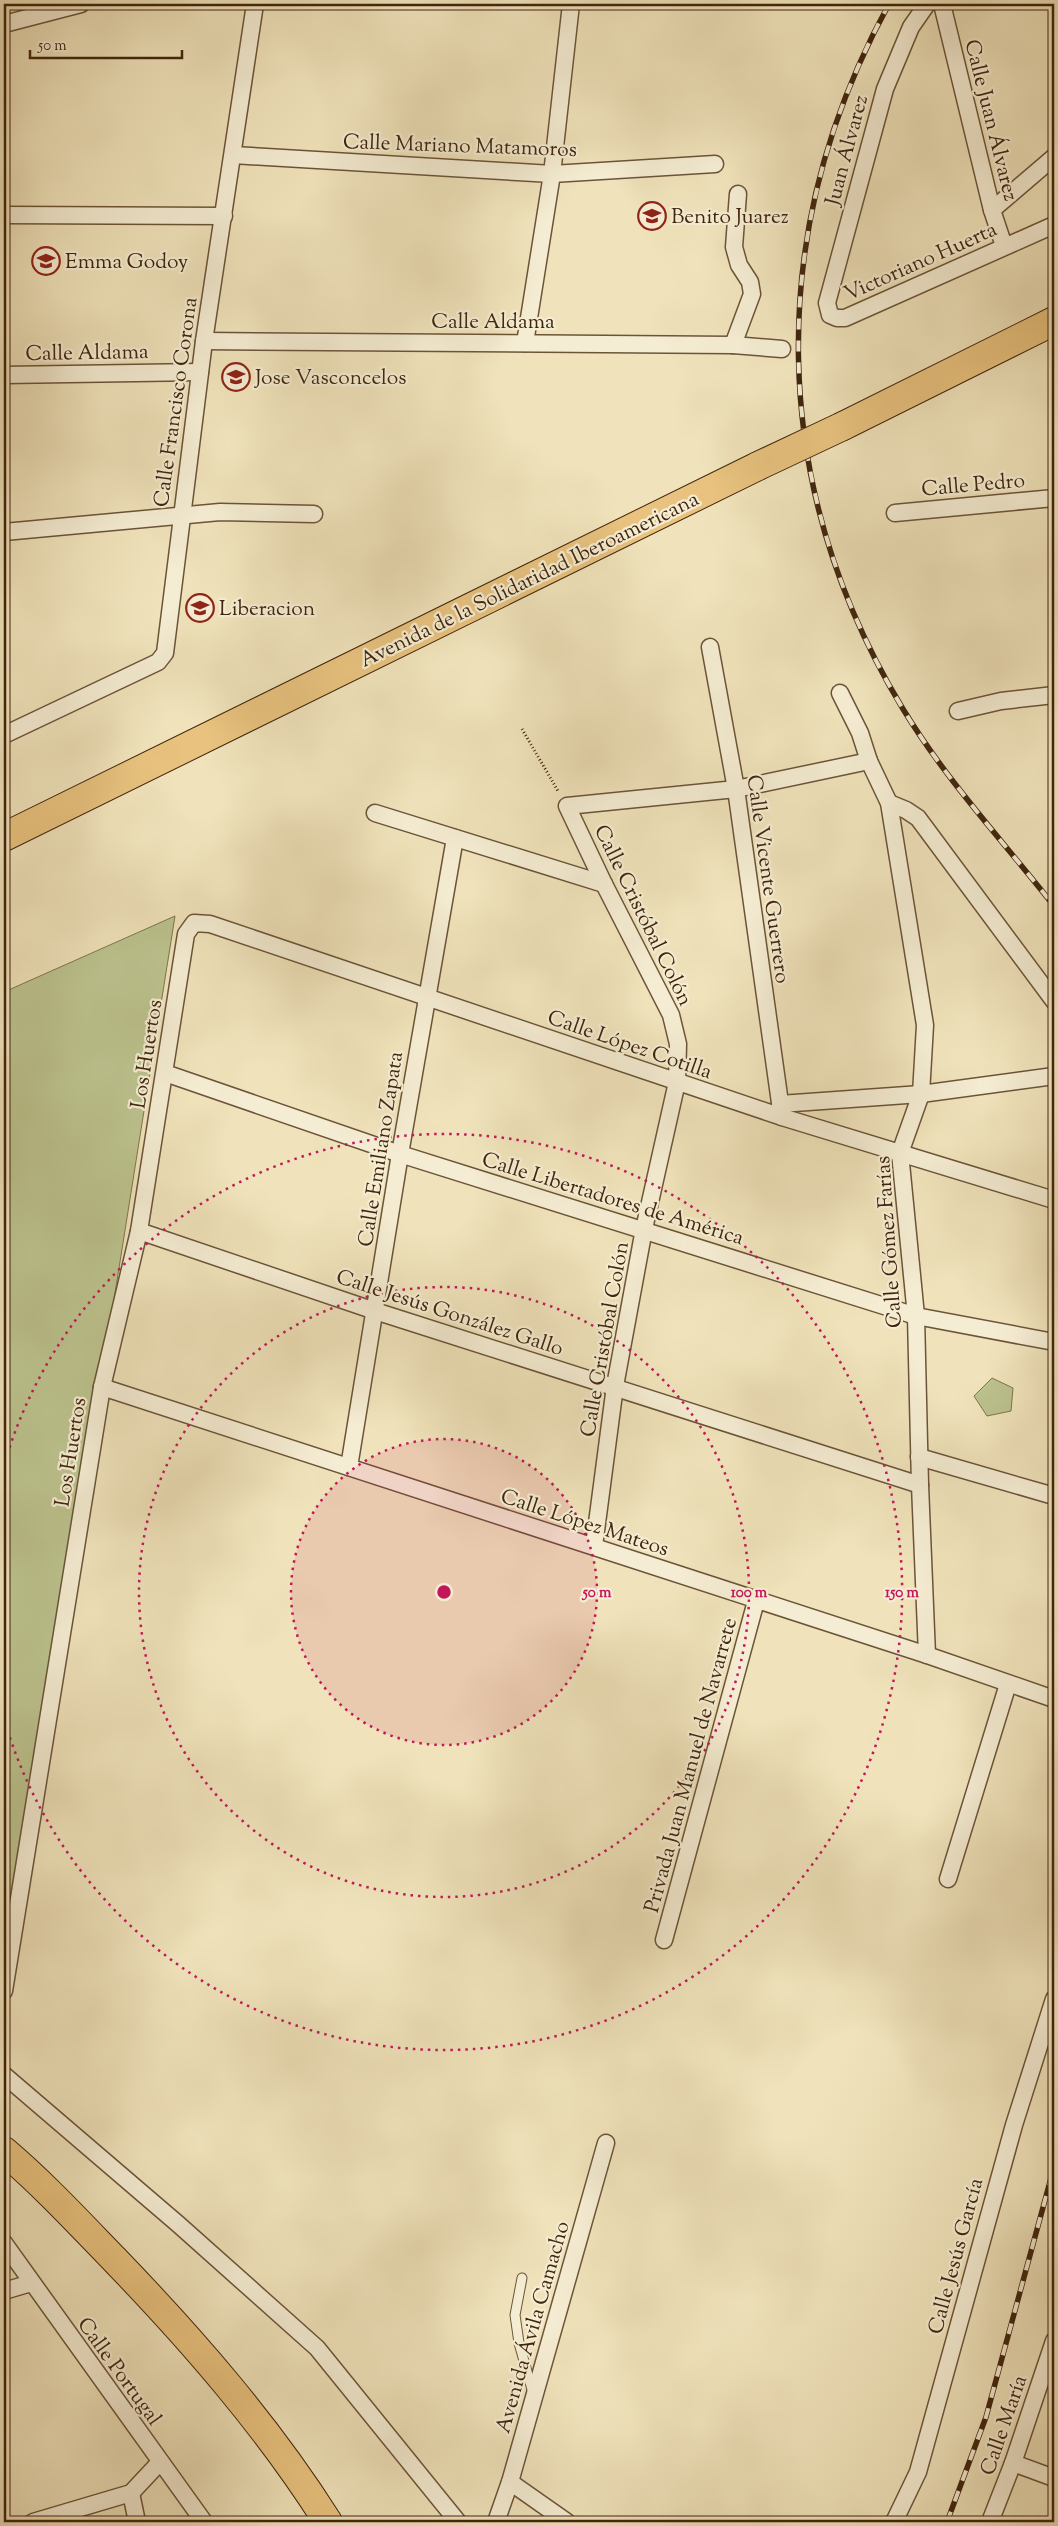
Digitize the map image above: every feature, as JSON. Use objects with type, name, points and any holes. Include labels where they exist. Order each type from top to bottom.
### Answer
[{"type":"highway","name":"Avenida de la Solidaridad Iberoamericana","points":[[4,837],[1054,322]]},
{"type":"highway","points":[[4,2151],[92,2236],[175,2322],[258,2422],[328,2522]]},
{"type":"street","points":[[4,24],[81,4]]},
{"type":"street","name":"Calle Francisco Corona","points":[[4,735],[162,659],[165,653],[180,517],[204,341],[255,4]]},
{"type":"street","points":[[524,343],[552,174],[571,4]]},
{"type":"street","name":"Juan Álvarez","points":[[830,315],[827,303],[885,88],[911,28],[927,4]]},
{"type":"street","name":"Calle Juan Álvarez","points":[[942,4],[992,210],[1004,246]]},
{"type":"street","name":"Calle Mariano Matamoros","points":[[233,155],[552,174],[716,164]]},
{"type":"street","points":[[992,210],[1054,157]]},
{"type":"street","points":[[733,345],[752,294],[750,282],[739,265],[734,247],[738,194]]},
{"type":"street","points":[[4,215],[224,216]]},
{"type":"street","name":"Victoriano Huerta","points":[[830,315],[837,318],[845,318],[1054,225]]},
{"type":"street","name":"Calle Aldama","points":[[204,341],[733,345],[782,350]]},
{"type":"street","name":"Calle Aldama","points":[[4,375],[200,372]]},
{"type":"street","name":"Calle Pedro","points":[[895,513],[1054,498]]},
{"type":"street","points":[[4,532],[220,512],[314,514]]},
{"type":"street","name":"Calle Vicente Guerrero","points":[[710,647],[736,789],[781,1111]]},
{"type":"street","name":"Calle Gómez Farías","points":[[840,693],[860,733],[869,761],[889,803],[926,1025],[921,1094],[900,1153],[916,1316],[919,1457],[928,1655]]},
{"type":"street","points":[[958,710],[1001,701],[1054,696]]},
{"type":"street","points":[[567,806],[736,789],[869,761]]},
{"type":"street","points":[[889,803],[906,810],[918,818],[1054,1001]]},
{"type":"street","name":"Calle Cristóbal Colón","points":[[567,806],[604,884],[671,1015],[678,1044],[677,1082],[644,1229],[615,1386],[594,1546]]},
{"type":"street","points":[[374,813],[604,884]]},
{"type":"street","name":"Calle Emiliano Zapata","points":[[349,1467],[400,1154],[455,838]]},
{"type":"street","name":"Calle López Cotilla","points":[[194,923],[210,924],[677,1082],[781,1111],[900,1153],[1054,1200]]},
{"type":"street","name":"Los Huertos","points":[[4,1992],[102,1387],[139,1231],[186,934],[194,923]]},
{"type":"street","name":"Calle Libertadores de América","points":[[165,1073],[400,1154],[644,1229],[916,1316],[1054,1342]]},
{"type":"street","points":[[781,1111],[1054,1076]]},
{"type":"street","name":"Calle Jesús González Gallo","points":[[139,1231],[375,1311],[615,1386],[920,1485]]},
{"type":"street","name":"Calle López Mateos","points":[[102,1387],[594,1546],[756,1601],[928,1655],[1054,1699]]},
{"type":"street","points":[[919,1457],[1054,1496]]},
{"type":"street","name":"Privada Juan Manuel de Navarrete","points":[[664,1940],[756,1601]]},
{"type":"street","points":[[948,1879],[1008,1684]]},
{"type":"street","name":"Calle Jesús García","points":[[894,2522],[918,2472],[1014,2125],[1054,1999]]},
{"type":"street","points":[[4,2075],[178,2224],[317,2348],[458,2522]]},
{"type":"street","name":"Avenida Ávila Camacho","points":[[496,2522],[510,2482],[606,2143]]},
{"type":"street","name":"Calle Portugal","points":[[4,2243],[204,2522]]},
{"type":"street","points":[[4,2291],[31,2283]]},
{"type":"street","name":"Calle María","points":[[990,2522],[1013,2463],[1054,2340]]},
{"type":"street","points":[[32,2522],[131,2493],[160,2462]]},
{"type":"street","points":[[1013,2463],[1054,2478]]},
{"type":"street","points":[[510,2482],[567,2522]]},
{"type":"street","points":[[131,2493],[137,2522]]},
{"type":"lane","points":[[522,2278],[515,2316],[519,2343],[534,2396]]},
{"type":"path","points":[[522,729],[567,806]]},
{"type":"green space","points":[[175,916],[4,1991],[4,992]]},
{"type":"green space","points":[[992,1378],[1013,1388],[1011,1411],[987,1416],[974,1396]]},
{"type":"railway","points":[[889,4],[848,91],[819,179],[803,268],[798,358],[806,448],[826,537],[859,624],[903,709],[956,785],[1054,906]]},
{"type":"railway","points":[[947,2522],[986,2417],[1054,2167]]},
{"type":"place","name":"Benito Juarez","points":[[652,216]]},
{"type":"place","name":"Emma Godoy","points":[[46,261]]},
{"type":"place","name":"Jose Vasconcelos","points":[[236,377]]},
{"type":"place","name":"Liberacion","points":[[200,608]]}]
